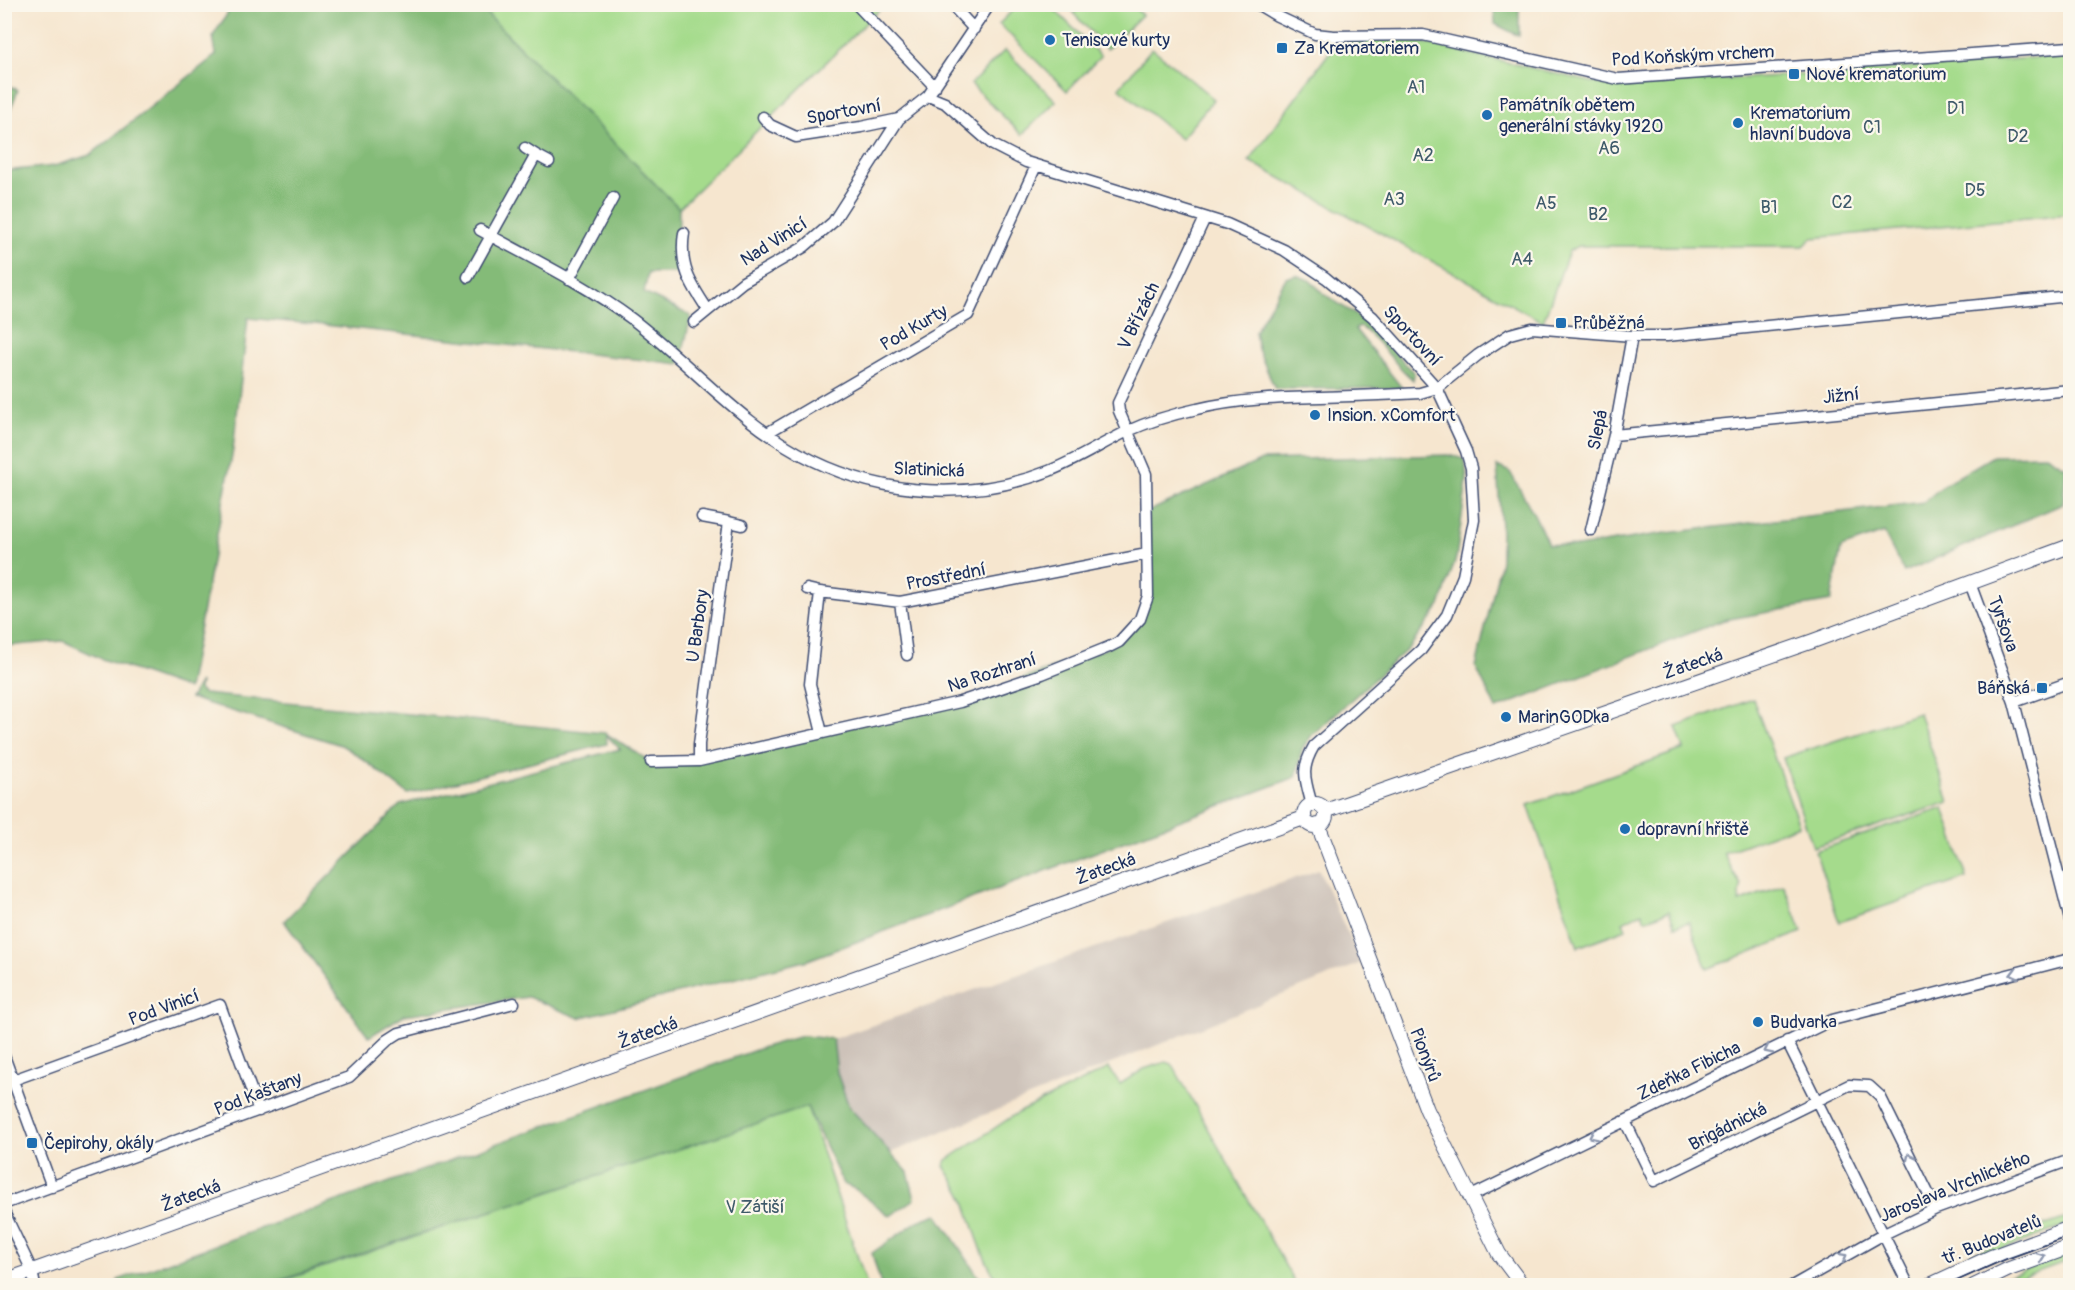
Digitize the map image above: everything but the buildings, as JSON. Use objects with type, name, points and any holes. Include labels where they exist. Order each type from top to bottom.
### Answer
[{"type":"street","points":[[856,4],[932,91]]},
{"type":"street","points":[[951,4],[974,29]]},
{"type":"street","name":"Sportovní","points":[[763,117],[770,125],[796,137],[899,119],[932,91],[990,4]]},
{"type":"street","name":"Pod Koňským vrchem","points":[[1257,4],[1276,16],[1315,34],[1423,35],[1618,79],[1812,69],[2070,47]]},
{"type":"street","name":"Sportovní","points":[[932,91],[993,145],[1036,166],[1227,224],[1284,250],[1326,278],[1373,317],[1437,388],[1466,451],[1471,468],[1474,519],[1463,576],[1447,615],[1421,650],[1314,746],[1306,759],[1304,772],[1312,805]]},
{"type":"street","name":"Nad Vinicí","points":[[694,322],[743,282],[804,247],[833,222],[899,119]]},
{"type":"street","points":[[525,148],[549,162]]},
{"type":"street","points":[[468,277],[536,155]]},
{"type":"street","name":"Pod Kurty","points":[[767,433],[969,315],[1036,166]]},
{"type":"street","points":[[569,279],[613,198]]},
{"type":"street","name":"V Břízách","points":[[1128,431],[1119,411],[1118,403],[1121,394],[1205,218]]},
{"type":"street","name":"Slatinická","points":[[480,230],[569,279],[632,319],[767,433],[812,461],[880,485],[914,490],[945,491],[1011,483],[1048,471],[1128,431],[1154,421],[1223,403],[1266,399],[1420,393],[1437,388]]},
{"type":"street","points":[[684,233],[683,263],[688,279],[708,310]]},
{"type":"street","points":[[1437,388],[1478,355],[1510,334],[1532,328],[1632,336],[1668,336],[2070,296]]},
{"type":"street","name":"Slepá","points":[[1592,530],[1614,435],[1632,336]]},
{"type":"street","name":"Jižní","points":[[1614,435],[2070,390]]},
{"type":"street","name":"Na Rozhraní","points":[[651,762],[699,761],[960,702],[1042,674],[1110,648],[1119,642],[1140,619],[1148,597],[1146,474],[1128,431]]},
{"type":"street","points":[[702,517],[742,525]]},
{"type":"street","name":"U Barbory","points":[[699,761],[699,744],[729,522]]},
{"type":"street","name":"Žatecká","points":[[1325,811],[1813,641],[2070,546]]},
{"type":"street","name":"Prostřední","points":[[807,590],[900,602],[1148,554]]},
{"type":"street","name":"Tyršova","points":[[1970,583],[2014,702],[2070,920]]},
{"type":"street","points":[[820,592],[810,684],[822,733]]},
{"type":"street","points":[[900,602],[907,655]]},
{"type":"street","points":[[2014,702],[2070,682]]},
{"type":"street","points":[[1312,805],[1321,806],[1325,811],[1325,818],[1318,825],[1309,824],[1304,818],[1306,809],[1312,805]]},
{"type":"street","name":"Žatecká","points":[[4,1281],[1304,818]]},
{"type":"street","name":"Pionýrů","points":[[1318,825],[1427,1110],[1498,1254],[1523,1286]]},
{"type":"street","name":"Zdeňka Fibicha","points":[[1469,1197],[1832,1020],[2070,959]]},
{"type":"street","name":"Pod Kaštany","points":[[4,1204],[349,1077],[388,1040],[399,1033],[514,1003]]},
{"type":"street","name":"Pod Vinicí","points":[[13,1080],[220,1005],[259,1111]]},
{"type":"street","points":[[1787,1041],[1909,1286]]},
{"type":"street","points":[[5,1059],[52,1187]]},
{"type":"street","name":"Brigádnická","points":[[1625,1121],[1654,1181],[1849,1085],[1869,1086],[1880,1096],[1936,1209]]},
{"type":"street","name":"Jaroslava Vrchlického","points":[[1792,1286],[1884,1234],[1936,1209],[2070,1160]]},
{"type":"street","points":[[4,1212],[32,1271],[35,1286]]},
{"type":"street","name":"tř. Budovatelů","points":[[1928,1286],[1991,1257],[2070,1228]]},
{"type":"street","name":"tř. Budovatelů","points":[[1974,1286],[2009,1269],[2070,1246]]},
{"type":"shaded area","points":[[1319,870],[1361,963],[890,1153],[849,1107],[837,1073],[833,1039]]},
{"type":"green space","points":[[233,5],[478,5],[679,208],[678,273],[648,273],[644,293],[691,316],[680,364],[248,318],[233,450],[188,689],[102,659],[63,641],[5,646],[5,171],[54,166],[90,155],[216,55],[213,36]]},
{"type":"green space","points":[[478,5],[884,5],[679,208]]},
{"type":"green space","name":"Tenisové kurty","points":[[1018,5],[1050,5],[1101,56],[1067,91],[999,24]]},
{"type":"green space","name":"Tenisové kurty","points":[[1082,5],[1132,5],[1142,15],[1107,49],[1073,13]]},
{"type":"green space","points":[[1494,5],[1519,5],[1519,36],[1495,24]]},
{"type":"green space","points":[[1403,38],[1609,86],[1815,74],[2070,55],[2070,214],[1812,238],[1804,246],[1579,246],[1569,251],[1543,322],[1249,161],[1337,42]]},
{"type":"green space","name":"Tenisové kurty","points":[[1152,48],[1214,99],[1181,139],[1119,88]]},
{"type":"green space","name":"Tenisové kurty","points":[[1005,50],[1056,101],[1022,135],[971,84]]},
{"type":"green space","points":[[5,84],[18,90],[5,123]]},
{"type":"green space","points":[[1296,275],[1309,280],[1327,296],[1362,319],[1414,373],[1413,380],[1361,327],[1355,329],[1402,388],[1275,389],[1258,349],[1255,332],[1286,278]]},
{"type":"green space","points":[[1448,455],[1465,459],[1467,481],[1456,558],[1440,606],[1410,647],[1312,735],[1302,749],[1296,777],[808,960],[579,1018],[528,997],[404,1015],[369,1037],[284,921],[400,805],[620,749],[606,735],[607,744],[408,794],[341,745],[190,698],[200,682],[199,690],[204,694],[605,733],[651,762],[699,761],[960,702],[1109,647],[1137,622],[1148,592],[1147,512],[1262,460]]},
{"type":"green space","points":[[2046,455],[2066,467],[2063,504],[1904,572],[1884,533],[1841,548],[1831,601],[1724,620],[1496,709],[1476,667],[1501,560],[1497,466],[1510,472],[1548,544],[1578,547],[1659,534],[1924,502],[1944,485],[1993,456]]},
{"type":"green space","name":"dopravní hřiště","points":[[1753,699],[1799,825],[1723,853],[1741,886],[1739,902],[1784,885],[1802,932],[1707,969],[1689,922],[1675,926],[1669,911],[1645,920],[1642,912],[1623,922],[1626,929],[1578,947],[1528,805],[1684,749],[1676,727]]},
{"type":"green space","points":[[1919,713],[1949,802],[1813,847],[1783,758]]},
{"type":"green space","points":[[1944,808],[1967,878],[1839,922],[1815,851]]},
{"type":"green space","points":[[802,1036],[833,1039],[837,1073],[849,1107],[908,1172],[915,1199],[890,1216],[855,1189],[843,1184],[807,1107],[267,1285],[119,1285],[118,1280],[764,1047]]},
{"type":"green space","points":[[1166,1062],[1172,1064],[1296,1285],[1001,1285],[983,1254],[962,1195],[944,1166],[947,1160],[1016,1114],[1109,1068],[1120,1084],[1144,1069]]},
{"type":"green space","name":"V Zátiší","points":[[807,1106],[867,1285],[267,1286]]},
{"type":"green space","points":[[937,1214],[984,1285],[881,1285],[872,1253],[918,1221]]},
{"type":"green space","points":[[2070,1217],[2070,1224],[1964,1264],[1964,1257],[2024,1232]]},
{"type":"green space","points":[[2070,1253],[2070,1260],[2002,1285],[1984,1286]]},
{"type":"tram line","points":[[1945,1286],[2006,1259],[2070,1236]]},
{"type":"place","name":"Tenisové kurty","points":[[1050,40]]},
{"type":"place","name":"Za Krematoriem","points":[[1282,48]]},
{"type":"place","name":"Nové krematorium","points":[[1794,74]]},
{"type":"place","name":"Památník obětem generální stávky 1920","points":[[1487,115]]},
{"type":"place","name":"Krematorium hlavní budova","points":[[1738,123]]},
{"type":"place","name":"Průběžná","points":[[1561,323]]},
{"type":"place","name":"Insion. xComfort","points":[[1315,415]]},
{"type":"place","name":"Báňská","points":[[2042,688]]},
{"type":"place","name":"MarinGODka","points":[[1506,717]]},
{"type":"place","name":"dopravní hřiště","points":[[1625,829]]},
{"type":"place","name":"Budvarka","points":[[1758,1022]]},
{"type":"place","name":"Čepirohy, okály","points":[[32,1143]]},
{"type":"park label","name":"A1","points":[[1416,87]]},
{"type":"park label","name":"D1","points":[[1956,108]]},
{"type":"park label","name":"C1","points":[[1872,127]]},
{"type":"park label","name":"D2","points":[[2018,136]]},
{"type":"park label","name":"A6","points":[[1609,148]]},
{"type":"park label","name":"A2","points":[[1423,155]]},
{"type":"park label","name":"D5","points":[[1975,190]]},
{"type":"park label","name":"A3","points":[[1394,199]]},
{"type":"park label","name":"C2","points":[[1842,202]]},
{"type":"park label","name":"A5","points":[[1546,203]]},
{"type":"park label","name":"B1","points":[[1769,207]]},
{"type":"park label","name":"B2","points":[[1598,214]]},
{"type":"park label","name":"A4","points":[[1522,259]]}]
